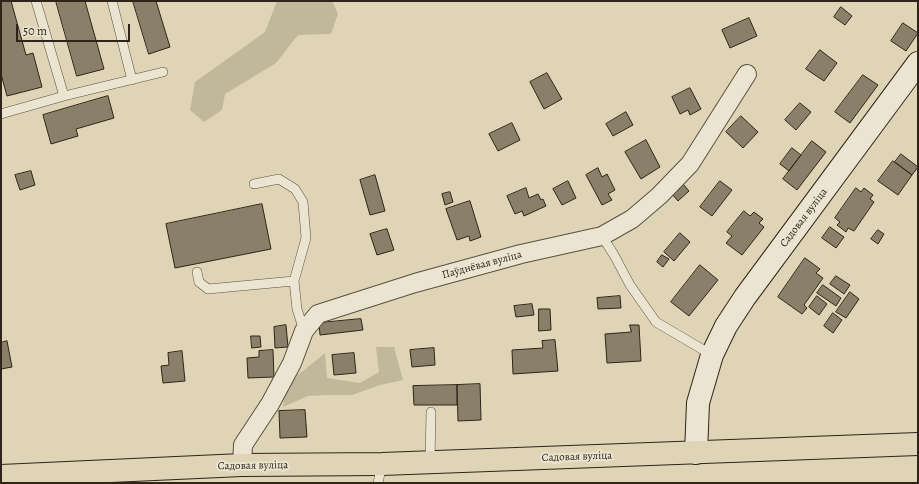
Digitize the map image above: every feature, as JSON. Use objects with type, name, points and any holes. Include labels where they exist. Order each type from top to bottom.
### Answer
[{"type":"main road","points":[[696,453],[918,444]]},
{"type":"main road","name":"Садовая вуліца","points":[[1,476],[242,465],[380,474],[430,462],[696,453]]},
{"type":"street","name":"Садовая вуліца","points":[[696,453],[698,403],[712,355],[726,326],[745,297],[918,63]]},
{"type":"street","name":"Паўднёвая вуліца","points":[[242,465],[244,445],[270,404],[292,363],[304,331],[318,314],[415,283],[490,262],[602,236],[632,219],[660,196],[690,164],[746,74]]},
{"type":"lane","points":[[36,1],[64,96]]},
{"type":"lane","points":[[112,1],[132,80]]},
{"type":"lane","points":[[1,114],[64,96],[163,72]]},
{"type":"lane","points":[[254,184],[279,180],[295,189],[303,202],[306,238],[294,281],[297,309],[304,331]]},
{"type":"lane","points":[[602,236],[630,285],[656,322],[712,355]]},
{"type":"lane","points":[[197,272],[199,282],[208,289],[294,281]]},
{"type":"lane","points":[[430,462],[431,412]]},
{"type":"shaded area","points":[[277,1],[332,1],[338,14],[331,34],[298,35],[276,63],[225,94],[222,110],[204,122],[190,110],[195,82],[265,32]]},
{"type":"shaded area","points":[[376,347],[394,347],[403,380],[380,385],[352,395],[308,396],[283,407],[286,382],[303,371],[325,353],[327,378],[360,383],[379,372]]},
{"type":"building","points":[[1,1],[11,1],[26,55],[33,53],[42,87],[7,96],[1,74]]},
{"type":"building","points":[[56,1],[85,1],[104,69],[77,76]]},
{"type":"building","points":[[133,1],[156,1],[170,47],[149,54]]},
{"type":"building","points":[[841,7],[852,16],[845,25],[834,17]]},
{"type":"building","points":[[749,18],[757,36],[730,48],[722,30]]},
{"type":"building","points":[[903,23],[918,33],[906,51],[891,41]]},
{"type":"building","points":[[820,50],[837,63],[824,81],[806,69]]},
{"type":"building","points":[[547,73],[562,99],[544,109],[530,82]]},
{"type":"building","points":[[863,75],[878,85],[850,123],[835,112]]},
{"type":"building","points":[[690,88],[701,109],[690,115],[688,110],[680,114],[672,97]]},
{"type":"building","points":[[108,96],[114,118],[76,129],[78,136],[51,144],[43,115]]},
{"type":"building","points":[[800,103],[811,112],[796,130],[785,120]]},
{"type":"building","points":[[626,112],[633,125],[613,136],[606,124]]},
{"type":"building","points":[[741,116],[758,132],[743,148],[726,132]]},
{"type":"building","points":[[512,123],[520,140],[498,151],[489,134]]},
{"type":"building","points":[[646,140],[660,167],[641,179],[625,152]]},
{"type":"building","points":[[812,141],[826,152],[797,190],[783,179]]},
{"type":"building","points":[[792,148],[801,155],[789,171],[780,164]]},
{"type":"building","points":[[901,154],[918,167],[912,175],[895,162]]},
{"type":"building","points":[[893,161],[912,175],[898,195],[878,181]]},
{"type":"building","points":[[598,168],[602,177],[607,174],[615,190],[608,194],[612,200],[602,205],[586,175]]},
{"type":"building","points":[[31,171],[35,185],[20,190],[15,175]]},
{"type":"building","points":[[375,175],[385,211],[370,215],[360,180]]},
{"type":"building","points":[[568,181],[576,198],[562,205],[553,189]]},
{"type":"building","points":[[720,181],[732,190],[712,216],[700,207]]},
{"type":"building","points":[[683,184],[689,191],[678,201],[672,194]]},
{"type":"building","points":[[526,188],[529,198],[538,194],[541,200],[543,199],[546,206],[524,216],[522,211],[515,214],[507,196]]},
{"type":"building","points":[[856,188],[861,192],[864,188],[873,195],[870,199],[874,202],[854,231],[848,228],[846,232],[837,225],[840,222],[835,218]]},
{"type":"building","points":[[450,192],[453,202],[445,205],[442,194]]},
{"type":"building","points":[[470,201],[481,237],[470,241],[469,236],[457,240],[446,209]]},
{"type":"building","points":[[262,204],[271,249],[175,268],[166,224]]},
{"type":"building","points":[[744,211],[750,216],[754,212],[763,219],[759,223],[764,227],[742,255],[726,243],[732,236],[727,232]]},
{"type":"building","points":[[830,227],[844,237],[836,248],[822,238]]},
{"type":"building","points":[[387,229],[394,250],[377,255],[370,234]]},
{"type":"building","points":[[878,230],[884,234],[878,244],[871,239]]},
{"type":"building","points":[[680,233],[690,242],[674,261],[664,252]]},
{"type":"building","points":[[662,255],[669,259],[663,267],[657,262]]},
{"type":"building","points":[[805,258],[820,269],[816,273],[823,278],[804,305],[807,308],[802,314],[778,297]]},
{"type":"building","points":[[700,265],[718,280],[689,316],[671,302]]},
{"type":"building","points":[[836,276],[850,285],[844,294],[830,284]]},
{"type":"building","points":[[823,285],[841,298],[836,306],[817,293]]},
{"type":"building","points":[[850,292],[859,299],[846,318],[836,312]]},
{"type":"building","points":[[620,296],[621,308],[598,309],[597,298]]},
{"type":"building","points":[[817,296],[827,304],[819,315],[809,307]]},
{"type":"building","points":[[532,304],[534,315],[516,317],[514,306]]},
{"type":"building","points":[[539,309],[550,309],[551,330],[539,331]]},
{"type":"building","points":[[833,313],[842,320],[833,333],[824,326]]},
{"type":"building","points":[[361,319],[363,330],[320,335],[319,323]]},
{"type":"building","points":[[286,325],[288,347],[275,348],[274,327]]},
{"type":"building","points":[[630,325],[639,325],[641,361],[607,363],[605,334],[631,332]]},
{"type":"building","points":[[251,336],[260,336],[261,347],[252,348]]},
{"type":"building","points":[[555,340],[558,371],[513,374],[512,350],[543,348],[542,341]]},
{"type":"building","points":[[7,341],[12,367],[1,369],[1,343]]},
{"type":"building","points":[[434,348],[435,365],[412,367],[410,350]]},
{"type":"building","points":[[273,350],[274,377],[248,378],[247,358],[259,357],[259,351]]},
{"type":"building","points":[[182,351],[185,381],[163,383],[161,366],[169,365],[168,353]]},
{"type":"building","points":[[354,353],[356,373],[334,375],[332,355]]},
{"type":"building","points":[[480,384],[481,420],[458,421],[457,385]]},
{"type":"building","points":[[457,385],[457,405],[414,405],[413,386]]},
{"type":"building","points":[[305,410],[307,437],[280,438],[279,411]]}]
